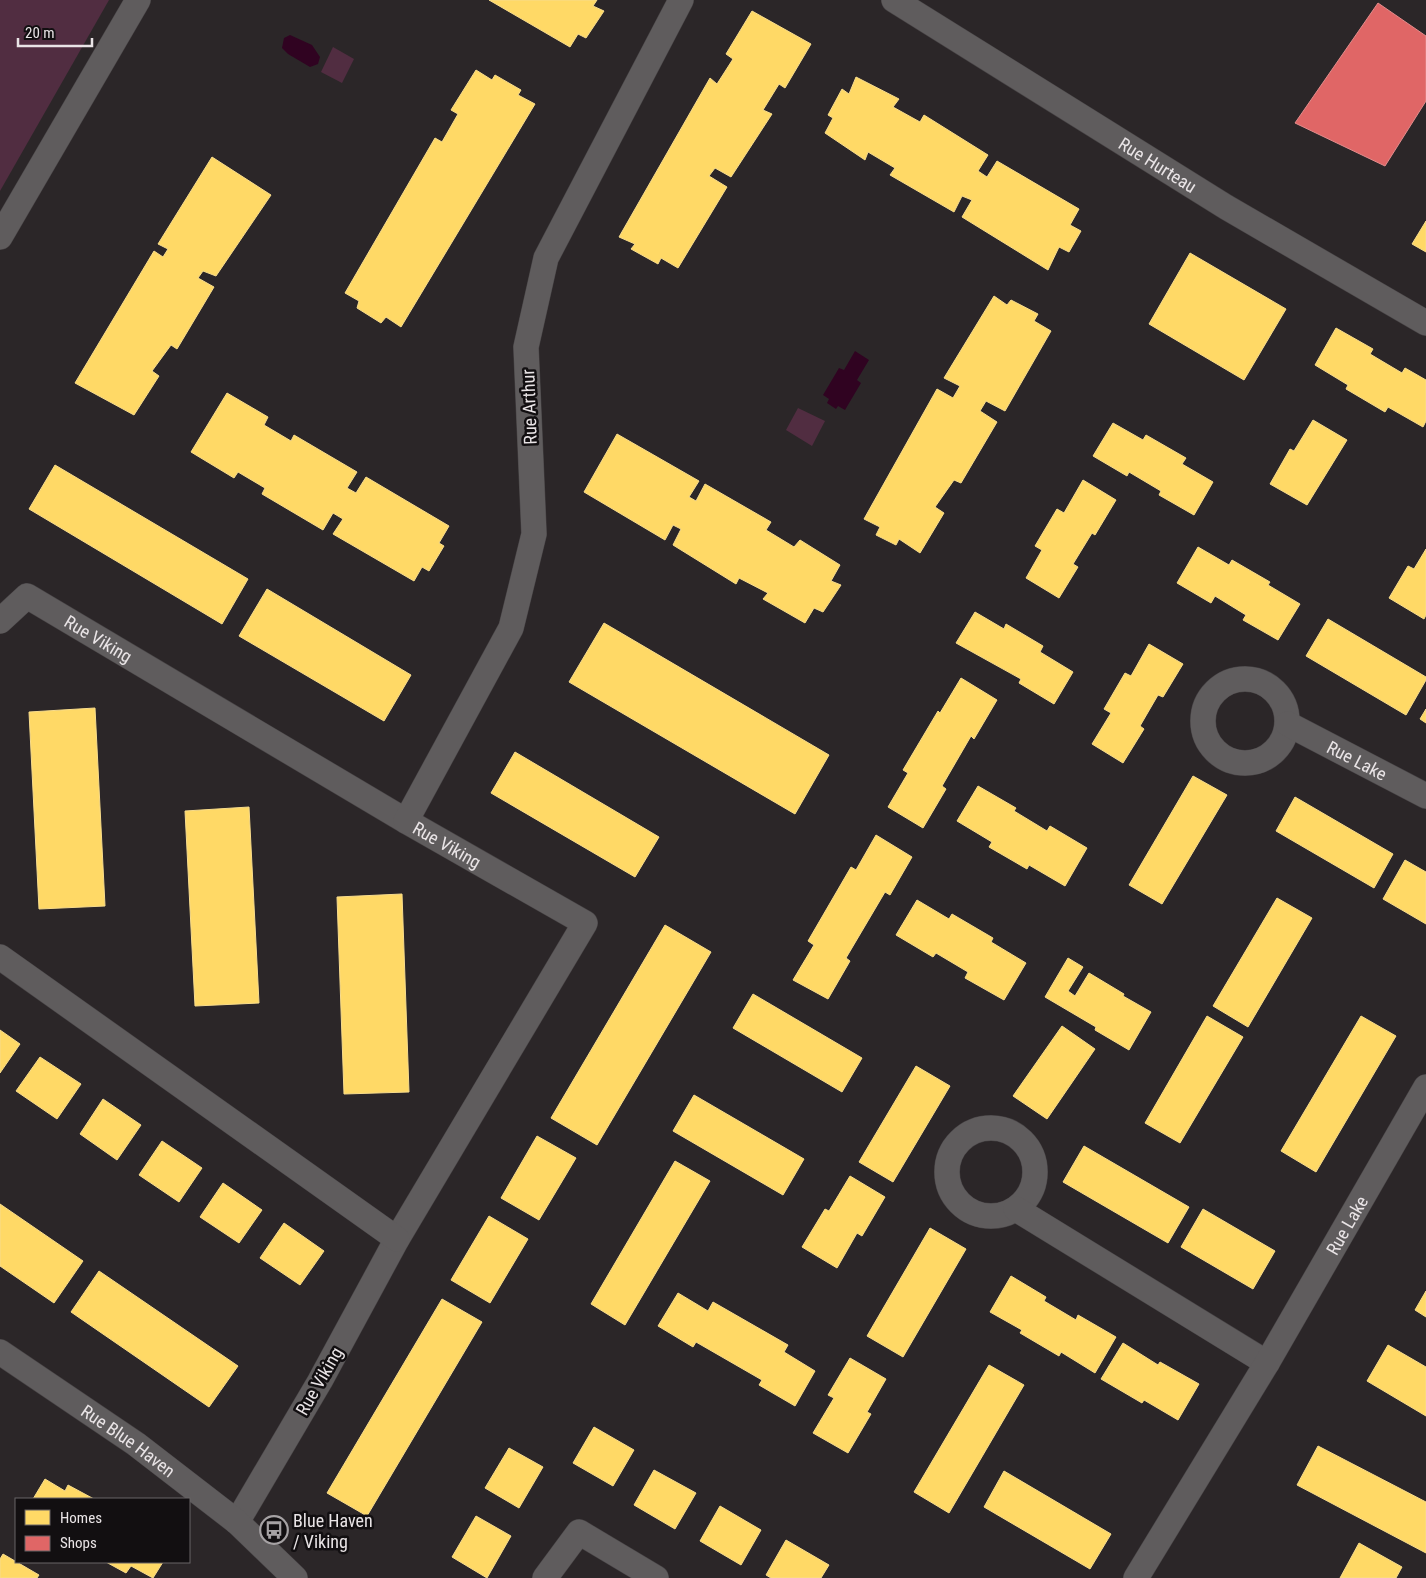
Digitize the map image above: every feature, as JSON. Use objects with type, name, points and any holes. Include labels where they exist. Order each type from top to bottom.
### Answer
[{"type":"street","points":[[0,236],[138,0]]},
{"type":"street","name":"Rue Arthur","points":[[406,821],[511,628],[534,534],[526,347],[546,258],[681,0]]},
{"type":"street","name":"Rue Hurteau","points":[[894,0],[1226,207],[1426,323]]},
{"type":"street","name":"Rue Viking","points":[[0,621],[27,596],[406,821],[585,924],[397,1239],[320,1381],[237,1522]]},
{"type":"street","name":"Rue Lake","points":[[1288,724],[1426,796]]},
{"type":"street","points":[[0,957],[397,1239]]},
{"type":"street","name":"Rue Lake","points":[[1136,1578],[1267,1363],[1426,1088]]},
{"type":"street","points":[[1016,1208],[1267,1363]]},
{"type":"street","name":"Rue Blue Haven","points":[[0,1352],[136,1444],[237,1522],[296,1578]]},
{"type":"street","points":[[547,1577],[579,1532],[656,1578]]},
{"type":"shaded area","points":[[0,0],[109,0],[0,191]]},
{"type":"shaded area","points":[[290,35],[312,45],[320,57],[318,64],[310,67],[288,54],[282,48],[284,38]]},
{"type":"shaded area","points":[[333,47],[354,59],[342,83],[321,72]]},
{"type":"shaded area","points":[[855,351],[869,360],[857,380],[861,383],[845,410],[838,406],[836,409],[827,403],[829,399],[823,395],[839,368],[844,370]]},
{"type":"shaded area","points":[[798,408],[825,421],[812,446],[786,430]]},
{"type":"building: Homes","points":[[489,0],[597,0],[593,6],[604,11],[586,38],[578,34],[570,47]]},
{"type":"building: Homes","points":[[752,11],[811,44],[785,88],[779,84],[763,110],[772,114],[731,177],[715,168],[709,176],[727,187],[678,268],[661,258],[658,264],[631,249],[635,244],[619,237],[710,78],[717,84],[733,59],[726,54]]},
{"type":"building: Homes","points":[[476,70],[492,80],[495,75],[521,90],[518,95],[535,104],[401,327],[386,317],[381,323],[357,308],[359,301],[345,293],[435,138],[442,142],[458,114],[451,110]]},
{"type":"building: Homes","points":[[856,77],[899,99],[893,107],[920,122],[924,115],[988,155],[978,171],[987,177],[997,161],[1079,209],[1070,225],[1081,231],[1069,252],[1059,247],[1048,270],[962,217],[972,200],[962,196],[954,212],[890,175],[895,168],[868,152],[865,160],[825,133],[833,118],[828,115],[842,89],[849,94]]},
{"type":"building: Homes","points":[[212,157],[271,195],[216,276],[203,271],[198,278],[214,287],[177,349],[171,345],[152,371],[159,376],[134,415],[75,383],[154,251],[163,257],[168,249],[158,244]]},
{"type":"building: Homes","points":[[1426,221],[1426,252],[1412,244]]},
{"type":"building: Homes","points":[[1190,253],[1286,309],[1244,380],[1149,324]]},
{"type":"building: Homes","points":[[994,296],[1007,305],[1011,300],[1038,314],[1034,321],[1051,331],[1005,411],[986,401],[980,411],[997,422],[961,483],[954,480],[935,507],[944,513],[920,553],[899,539],[896,545],[876,535],[880,527],[864,519],[937,389],[953,398],[960,386],[944,378]]},
{"type":"building: Homes","points":[[1336,328],[1373,349],[1370,354],[1402,373],[1405,368],[1426,380],[1426,421],[1423,427],[1388,407],[1385,412],[1346,389],[1348,385],[1315,365]]},
{"type":"building: Homes","points":[[227,393],[268,417],[264,425],[291,441],[294,435],[357,472],[347,488],[356,493],[366,477],[449,526],[439,543],[444,546],[429,571],[422,567],[414,581],[333,534],[343,519],[333,513],[323,530],[262,494],[265,488],[238,472],[234,478],[191,452]]},
{"type":"building: Homes","points":[[1313,420],[1347,440],[1307,505],[1270,484],[1290,449],[1294,451]]},
{"type":"building: Homes","points":[[1113,423],[1143,440],[1146,435],[1186,458],[1182,464],[1213,482],[1194,515],[1159,495],[1161,491],[1129,472],[1127,476],[1093,456]]},
{"type":"building: Homes","points":[[617,434],[699,481],[689,497],[696,501],[705,484],[771,522],[766,530],[794,547],[800,540],[840,565],[831,581],[841,585],[823,612],[814,608],[805,623],[763,599],[768,593],[739,578],[736,584],[673,545],[681,529],[673,525],[665,540],[584,492]]},
{"type":"building: Homes","points":[[55,465],[248,579],[222,624],[29,509]]},
{"type":"building: Homes","points":[[1083,480],[1116,500],[1095,535],[1092,533],[1073,564],[1078,567],[1059,598],[1026,578],[1042,550],[1035,546],[1057,509],[1064,513]]},
{"type":"building: Homes","points":[[1198,547],[1229,565],[1232,560],[1270,582],[1268,585],[1300,604],[1278,640],[1243,620],[1246,615],[1215,596],[1211,603],[1177,583]]},
{"type":"building: Homes","points":[[1426,549],[1426,615],[1424,619],[1389,598],[1408,566],[1414,569]]},
{"type":"building: Homes","points":[[267,589],[411,675],[384,721],[239,636]]},
{"type":"building: Homes","points":[[975,612],[1004,629],[1006,624],[1043,646],[1040,652],[1073,672],[1054,704],[1019,683],[1021,679],[956,643]]},
{"type":"building: Homes","points":[[1328,619],[1426,677],[1406,715],[1306,656]]},
{"type":"building: Homes","points":[[604,623],[829,755],[795,814],[569,682]]},
{"type":"building: Homes","points":[[1149,644],[1183,664],[1163,697],[1158,695],[1140,726],[1144,729],[1123,763],[1092,744],[1111,713],[1104,709],[1125,673],[1131,676]]},
{"type":"building: Homes","points":[[961,678],[997,700],[974,739],[971,736],[942,786],[946,789],[923,828],[888,807],[908,773],[903,770],[938,711],[940,713]]},
{"type":"building: Homes","points":[[95,708],[105,906],[39,909],[29,712]]},
{"type":"building: Homes","points":[[1426,709],[1426,723],[1420,719]]},
{"type":"building: Homes","points":[[515,752],[659,837],[635,877],[491,793]]},
{"type":"building: Homes","points":[[1193,776],[1227,795],[1162,904],[1129,885]]},
{"type":"building: Homes","points":[[978,786],[1016,808],[1014,811],[1047,831],[1050,826],[1087,848],[1065,886],[1029,865],[1027,869],[989,847],[992,842],[957,821]]},
{"type":"building: Homes","points":[[1295,797],[1393,854],[1374,888],[1276,831]]},
{"type":"building: Homes","points":[[249,807],[259,1003],[195,1006],[185,811]]},
{"type":"building: Homes","points":[[876,835],[912,857],[890,895],[885,892],[846,958],[850,961],[828,999],[793,980],[814,945],[808,941],[851,867],[856,870]]},
{"type":"building: Homes","points":[[1405,860],[1426,872],[1426,924],[1383,899]]},
{"type":"building: Homes","points":[[402,894],[409,1092],[344,1094],[337,897]]},
{"type":"building: Homes","points":[[1277,898],[1312,918],[1248,1027],[1213,1006]]},
{"type":"building: Homes","points":[[917,900],[949,919],[952,914],[993,938],[991,942],[1026,963],[1004,1000],[965,978],[968,972],[936,953],[933,957],[896,935]]},
{"type":"building: Homes","points":[[665,925],[711,952],[597,1145],[551,1118]]},
{"type":"building: Homes","points":[[1068,958],[1083,967],[1068,991],[1075,996],[1089,973],[1151,1012],[1129,1050],[1095,1030],[1096,1027],[1045,997]]},
{"type":"building: Homes","points":[[753,994],[862,1058],[842,1092],[733,1028]]},
{"type":"building: Homes","points":[[1207,1016],[1243,1037],[1180,1143],[1145,1123]]},
{"type":"building: Homes","points":[[1361,1016],[1396,1036],[1316,1172],[1281,1151]]},
{"type":"building: Homes","points":[[1062,1026],[1095,1049],[1047,1119],[1013,1096]]},
{"type":"building: Homes","points":[[0,1030],[20,1044],[0,1073]]},
{"type":"building: Homes","points":[[40,1057],[81,1084],[57,1119],[16,1091]]},
{"type":"building: Homes","points":[[916,1066],[950,1086],[893,1182],[859,1162]]},
{"type":"building: Homes","points":[[694,1095],[804,1159],[783,1195],[673,1131]]},
{"type":"building: Homes","points":[[103,1099],[141,1125],[117,1160],[80,1134]]},
{"type":"building: Homes","points":[[537,1136],[576,1158],[539,1220],[501,1198]]},
{"type":"building: Homes","points":[[162,1141],[202,1168],[179,1202],[139,1175]]},
{"type":"building: Homes","points":[[1084,1146],[1189,1207],[1168,1243],[1063,1182]]},
{"type":"building: Homes","points":[[675,1161],[710,1181],[625,1325],[591,1304]]},
{"type":"building: Homes","points":[[850,1176],[885,1197],[862,1236],[857,1233],[837,1268],[802,1247],[825,1209],[829,1211]]},
{"type":"building: Homes","points":[[223,1183],[262,1210],[239,1243],[200,1217]]},
{"type":"building: Homes","points":[[0,1204],[83,1261],[54,1303],[0,1266]]},
{"type":"building: Homes","points":[[1203,1209],[1275,1251],[1253,1289],[1181,1247]]},
{"type":"building: Homes","points":[[489,1216],[528,1239],[490,1303],[451,1280]]},
{"type":"building: Homes","points":[[284,1223],[324,1251],[300,1285],[260,1258]]},
{"type":"building: Homes","points":[[930,1228],[966,1249],[903,1357],[867,1336]]},
{"type":"building: Homes","points":[[99,1271],[238,1366],[209,1407],[71,1312]]},
{"type":"building: Homes","points":[[1011,1276],[1046,1297],[1044,1301],[1076,1320],[1078,1315],[1116,1337],[1095,1373],[1061,1352],[1059,1356],[1020,1333],[1022,1330],[990,1312]]},
{"type":"building: Homes","points":[[1426,1291],[1426,1317],[1415,1310]]},
{"type":"building: Homes","points":[[678,1293],[708,1311],[713,1302],[788,1345],[784,1352],[815,1371],[795,1406],[759,1385],[762,1380],[696,1342],[693,1347],[658,1326]]},
{"type":"building: Homes","points":[[442,1299],[482,1322],[367,1516],[327,1493]]},
{"type":"building: Homes","points":[[1123,1343],[1158,1365],[1160,1362],[1199,1384],[1178,1420],[1144,1400],[1142,1403],[1101,1379]]},
{"type":"building: Homes","points":[[1388,1345],[1426,1367],[1426,1416],[1367,1381]]},
{"type":"building: Homes","points":[[850,1358],[886,1379],[867,1412],[871,1414],[848,1453],[813,1433],[834,1398],[828,1395]]},
{"type":"building: Homes","points":[[989,1365],[1024,1385],[949,1513],[914,1492]]},
{"type":"building: Homes","points":[[594,1427],[634,1450],[613,1486],[573,1463]]},
{"type":"building: Homes","points":[[1318,1446],[1426,1502],[1426,1553],[1297,1485]]},
{"type":"building: Homes","points":[[509,1448],[543,1467],[519,1508],[485,1488]]},
{"type":"building: Homes","points":[[654,1470],[696,1493],[675,1529],[634,1505]]},
{"type":"building: Homes","points":[[1004,1471],[1111,1534],[1090,1569],[984,1507]]},
{"type":"building: Homes","points":[[45,1479],[65,1491],[68,1485],[92,1498],[34,1498]]},
{"type":"building: Homes","points":[[720,1506],[761,1530],[741,1565],[700,1541]]},
{"type":"building: Homes","points":[[476,1516],[511,1536],[487,1578],[452,1557]]},
{"type":"building: Homes","points":[[786,1540],[829,1565],[821,1578],[771,1578],[766,1575]]},
{"type":"building: Homes","points":[[1359,1543],[1402,1567],[1396,1578],[1340,1578]]},
{"type":"building: Homes","points":[[3,1554],[15,1561],[15,1563],[18,1563],[39,1575],[37,1578],[0,1578],[0,1559]]},
{"type":"building: Homes","points":[[108,1563],[162,1563],[153,1578],[131,1566],[126,1573]]},
{"type":"building: Shops","points":[[1378,3],[1426,36],[1426,101],[1385,166],[1295,123]]},
{"type":"place","name":"Blue Haven / Viking","points":[[274,1530]]}]
